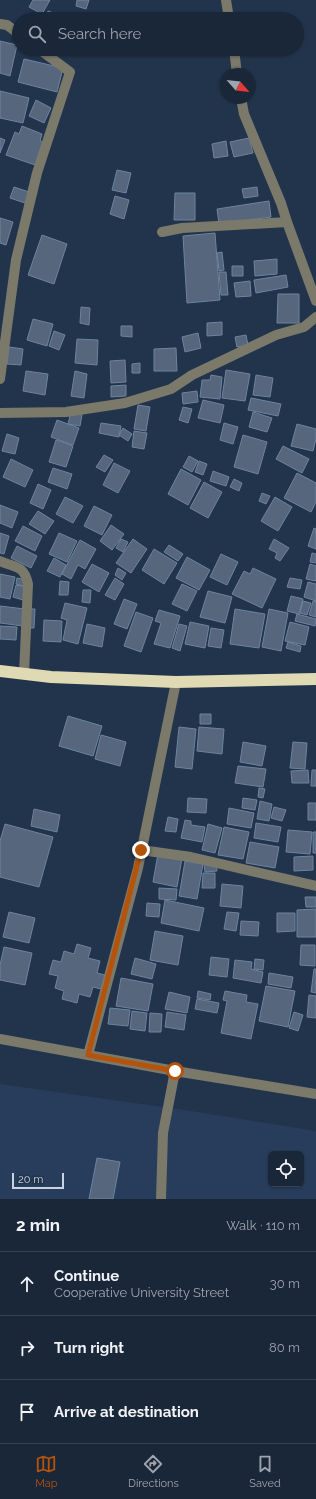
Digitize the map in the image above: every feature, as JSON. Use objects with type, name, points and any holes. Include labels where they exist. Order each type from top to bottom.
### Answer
[{"type":"highway","points":[[0,671],[24,674],[176,682],[316,679]]},
{"type":"street","points":[[226,0],[228,12]]},
{"type":"street","points":[[0,24],[7,25],[12,29]]},
{"type":"street","points":[[0,379],[16,260],[37,174],[70,72],[48,56]]},
{"type":"street","points":[[235,56],[237,68]]},
{"type":"street","points":[[242,104],[244,114],[282,203],[286,222],[316,301]]},
{"type":"street","points":[[162,232],[182,228],[286,222]]},
{"type":"street","points":[[0,412],[66,412],[125,403],[163,392],[171,389],[192,375],[276,335],[304,327],[316,317]]},
{"type":"street","points":[[0,561],[21,568],[26,574],[28,584],[24,674]]},
{"type":"street","points":[[88,1055],[141,850],[176,682]]},
{"type":"street","points":[[141,850],[198,859],[316,886]]},
{"type":"street","points":[[0,1039],[175,1071],[316,1094]]},
{"type":"street","points":[[161,1199],[163,1133],[175,1071]]},
{"type":"shaded area","points":[[0,1084],[191,1111],[316,1131],[316,1199],[0,1199]]},
{"type":"building","points":[[33,0],[50,0],[43,12],[38,12],[29,7]]},
{"type":"building","points":[[77,0],[89,0],[86,9],[76,6]]},
{"type":"building","points":[[0,41],[12,44],[12,56],[15,56],[10,76],[0,73]]},
{"type":"building","points":[[24,59],[63,68],[57,92],[18,82]]},
{"type":"building","points":[[0,91],[29,98],[23,123],[0,118]]},
{"type":"building","points":[[36,100],[51,108],[44,123],[29,116]]},
{"type":"building","points":[[22,126],[42,134],[40,141],[44,142],[35,165],[6,155],[15,132],[19,134]]},
{"type":"building","points":[[0,138],[5,140],[0,153]]},
{"type":"building","points":[[249,138],[253,153],[234,157],[230,142]]},
{"type":"building","points":[[226,141],[228,156],[214,158],[212,144]]},
{"type":"building","points":[[117,170],[131,173],[126,193],[112,190]]},
{"type":"building","points":[[14,187],[29,192],[25,203],[10,198]]},
{"type":"building","points":[[257,187],[258,196],[244,198],[242,189]]},
{"type":"building","points":[[175,193],[195,193],[195,220],[174,220]]},
{"type":"building","points":[[115,196],[129,200],[124,219],[110,214]]},
{"type":"building","points":[[269,201],[271,217],[219,224],[217,209]]},
{"type":"building","points":[[0,218],[13,222],[6,245],[0,243]]},
{"type":"building","points":[[215,233],[220,300],[187,303],[183,236]]},
{"type":"building","points":[[42,235],[67,244],[54,284],[28,275]]},
{"type":"building","points":[[222,252],[224,270],[219,271],[217,253]]},
{"type":"building","points":[[277,259],[277,274],[255,276],[254,261]]},
{"type":"building","points":[[232,266],[243,266],[243,276],[232,276]]},
{"type":"building","points":[[219,272],[226,272],[228,295],[221,295]]},
{"type":"building","points":[[286,275],[288,287],[256,293],[254,280]]},
{"type":"building","points":[[250,281],[251,296],[236,297],[234,283]]},
{"type":"building","points":[[278,294],[299,294],[299,323],[277,323]]},
{"type":"building","points":[[81,307],[90,308],[89,325],[80,323]]},
{"type":"building","points":[[33,319],[53,324],[47,346],[27,340]]},
{"type":"building","points":[[222,322],[222,335],[207,336],[207,323]]},
{"type":"building","points":[[121,326],[132,326],[132,337],[121,336]]},
{"type":"building","points":[[54,331],[65,335],[59,350],[49,346]]},
{"type":"building","points":[[198,333],[201,348],[185,352],[182,337]]},
{"type":"building","points":[[246,335],[248,345],[237,347],[235,337]]},
{"type":"building","points":[[77,339],[98,340],[97,365],[75,363]]},
{"type":"building","points":[[9,347],[23,349],[21,365],[7,364]]},
{"type":"building","points":[[176,348],[177,371],[154,371],[154,349]]},
{"type":"building","points":[[125,360],[126,382],[111,383],[110,361]]},
{"type":"building","points":[[140,363],[140,373],[132,373],[132,364]]},
{"type":"building","points":[[226,370],[250,374],[245,401],[222,398]]},
{"type":"building","points":[[26,371],[48,374],[45,395],[23,391]]},
{"type":"building","points":[[75,371],[87,374],[84,398],[71,396]]},
{"type":"building","points":[[211,375],[222,377],[220,399],[200,397],[202,380],[210,380]]},
{"type":"building","points":[[256,375],[273,378],[270,397],[253,395]]},
{"type":"building","points":[[126,385],[126,396],[111,397],[111,386]]},
{"type":"building","points":[[197,391],[198,402],[183,404],[182,393]]},
{"type":"building","points":[[251,398],[281,404],[278,416],[248,410]]},
{"type":"building","points":[[203,400],[224,405],[220,423],[198,418]]},
{"type":"building","points":[[138,405],[150,407],[146,431],[134,429]]},
{"type":"building","points":[[183,407],[192,409],[188,423],[179,420]]},
{"type":"building","points":[[71,412],[82,415],[80,426],[68,424]]},
{"type":"building","points":[[253,412],[272,418],[267,432],[249,427]]},
{"type":"building","points":[[57,420],[79,428],[73,445],[51,437]]},
{"type":"building","points":[[101,423],[121,426],[119,437],[99,433]]},
{"type":"building","points":[[224,423],[238,427],[233,444],[220,440]]},
{"type":"building","points":[[297,424],[316,429],[316,439],[313,451],[291,446]]},
{"type":"building","points":[[123,428],[132,434],[128,441],[119,435]]},
{"type":"building","points":[[134,431],[147,433],[144,449],[132,447]]},
{"type":"building","points":[[7,434],[19,438],[15,454],[2,451]]},
{"type":"building","points":[[243,435],[267,442],[258,474],[234,467]]},
{"type":"building","points":[[56,440],[73,446],[66,467],[49,462]]},
{"type":"building","points":[[283,446],[309,459],[302,473],[276,459]]},
{"type":"building","points":[[104,455],[113,460],[105,472],[96,467]]},
{"type":"building","points":[[189,456],[198,461],[192,472],[183,467]]},
{"type":"building","points":[[11,459],[33,470],[25,487],[3,477]]},
{"type":"building","points":[[199,461],[207,464],[203,475],[195,472]]},
{"type":"building","points":[[114,463],[130,471],[118,493],[103,485]]},
{"type":"building","points":[[53,468],[72,474],[67,489],[48,482]]},
{"type":"building","points":[[181,469],[201,480],[188,505],[168,494]]},
{"type":"building","points":[[213,471],[229,477],[226,486],[210,481]]},
{"type":"building","points":[[297,473],[316,483],[316,502],[311,512],[284,498]]},
{"type":"building","points":[[234,479],[242,483],[239,491],[230,487]]},
{"type":"building","points":[[204,482],[222,492],[208,518],[190,508]]},
{"type":"building","points":[[38,484],[51,490],[43,509],[30,503]]},
{"type":"building","points":[[262,493],[270,496],[266,504],[259,501]]},
{"type":"building","points":[[65,497],[83,506],[73,523],[56,514]]},
{"type":"building","points":[[275,497],[292,507],[278,531],[261,521]]},
{"type":"building","points":[[0,505],[18,512],[12,528],[0,523]]},
{"type":"building","points":[[94,506],[112,515],[102,535],[84,526]]},
{"type":"building","points":[[38,511],[54,521],[45,534],[29,524]]},
{"type":"building","points":[[111,525],[124,534],[112,550],[100,541]]},
{"type":"building","points":[[23,526],[42,536],[35,551],[15,541]]},
{"type":"building","points":[[314,528],[316,529],[316,549],[308,546]]},
{"type":"building","points":[[0,533],[9,536],[4,554],[0,553]]},
{"type":"building","points":[[59,533],[77,541],[67,562],[49,554]]},
{"type":"building","points":[[121,539],[128,542],[123,552],[116,548]]},
{"type":"building","points":[[133,539],[147,549],[131,573],[116,563]]},
{"type":"building","points":[[274,539],[289,548],[280,561],[275,558],[277,553],[269,549]]},
{"type":"building","points":[[80,540],[96,549],[85,569],[78,565],[71,579],[62,574]]},
{"type":"building","points":[[169,545],[183,554],[178,561],[164,552]]},
{"type":"building","points":[[17,546],[37,556],[31,568],[11,558]]},
{"type":"building","points":[[154,549],[177,563],[164,584],[142,570]]},
{"type":"building","points":[[312,553],[316,554],[316,563],[310,562]]},
{"type":"building","points":[[221,554],[238,562],[227,585],[210,577]]},
{"type":"building","points":[[187,557],[210,570],[199,590],[176,578]]},
{"type":"building","points":[[54,558],[66,565],[60,577],[47,571]]},
{"type":"building","points":[[92,564],[109,573],[99,592],[82,582]]},
{"type":"building","points":[[310,564],[316,566],[316,581],[306,579]]},
{"type":"building","points":[[118,568],[126,573],[122,580],[115,575]]},
{"type":"building","points":[[253,568],[276,579],[262,608],[232,594],[244,571],[250,574]]},
{"type":"building","points":[[0,574],[15,577],[10,599],[0,597]]},
{"type":"building","points":[[17,578],[26,580],[24,586],[16,584]]},
{"type":"building","points":[[115,578],[124,584],[115,600],[105,595]]},
{"type":"building","points":[[290,578],[302,580],[300,589],[287,587]]},
{"type":"building","points":[[60,581],[69,582],[68,595],[59,595]]},
{"type":"building","points":[[308,582],[316,584],[316,601],[304,597]]},
{"type":"building","points":[[182,584],[197,591],[187,611],[172,604]]},
{"type":"building","points":[[16,585],[26,587],[23,600],[13,597]]},
{"type":"building","points":[[83,590],[91,590],[90,603],[82,602]]},
{"type":"building","points":[[208,591],[232,597],[225,623],[200,617]]},
{"type":"building","points":[[291,596],[303,599],[299,614],[287,611]]},
{"type":"building","points":[[124,599],[137,604],[127,629],[114,624]]},
{"type":"building","points":[[303,601],[311,603],[307,615],[300,613]]},
{"type":"building","points":[[313,601],[316,602],[316,617],[309,615]]},
{"type":"building","points":[[65,603],[87,608],[78,644],[63,640],[67,620],[61,618]]},
{"type":"building","points":[[0,606],[25,609],[23,626],[0,623]]},
{"type":"building","points":[[28,609],[35,609],[34,628],[27,628]]},
{"type":"building","points":[[235,609],[265,614],[259,648],[230,644]]},
{"type":"building","points":[[269,609],[288,613],[281,651],[262,647]]},
{"type":"building","points":[[159,610],[180,616],[170,648],[154,644],[161,623],[155,621]]},
{"type":"building","points":[[136,612],[153,618],[141,652],[124,646]]},
{"type":"building","points":[[297,614],[316,619],[315,626],[295,621]]},
{"type":"building","points":[[44,620],[62,621],[61,642],[43,641]]},
{"type":"building","points":[[190,622],[209,626],[205,648],[185,644]]},
{"type":"building","points":[[290,622],[309,627],[305,645],[285,641]]},
{"type":"building","points":[[87,624],[105,628],[102,647],[83,643]]},
{"type":"building","points":[[179,624],[187,626],[180,651],[172,648]]},
{"type":"building","points":[[0,626],[17,627],[16,640],[0,639]]},
{"type":"building","points":[[211,628],[224,630],[221,648],[208,646]]},
{"type":"building","points":[[288,642],[301,646],[300,652],[286,648]]},
{"type":"building","points":[[200,714],[211,714],[211,724],[200,724]]},
{"type":"building","points":[[68,716],[102,726],[93,756],[59,746]]},
{"type":"building","points":[[179,727],[196,729],[192,769],[175,767]]},
{"type":"building","points":[[199,727],[224,729],[222,754],[197,751]]},
{"type":"building","points":[[101,735],[126,742],[120,766],[95,759]]},
{"type":"building","points":[[243,742],[266,746],[262,766],[240,762]]},
{"type":"building","points":[[293,742],[307,743],[305,769],[290,768]]},
{"type":"building","points":[[238,766],[266,769],[263,787],[235,783]]},
{"type":"building","points":[[308,770],[309,783],[292,783],[291,771]]},
{"type":"building","points":[[312,770],[316,770],[316,786],[311,786]]},
{"type":"building","points":[[259,788],[265,789],[263,798],[258,797]]},
{"type":"building","points":[[188,798],[207,799],[206,813],[187,812]]},
{"type":"building","points":[[243,798],[257,800],[255,810],[242,808]]},
{"type":"building","points":[[260,801],[272,804],[269,821],[257,819]]},
{"type":"building","points":[[308,803],[316,803],[316,820],[308,820]]},
{"type":"building","points":[[274,807],[286,810],[282,821],[271,818]]},
{"type":"building","points":[[229,808],[254,813],[251,828],[227,824]]},
{"type":"building","points":[[34,809],[60,815],[57,832],[31,826]]},
{"type":"building","points":[[168,817],[178,819],[176,832],[165,831]]},
{"type":"building","points":[[185,820],[191,821],[191,825],[205,827],[202,842],[181,838]]},
{"type":"building","points":[[256,823],[281,827],[278,842],[254,838]]},
{"type":"building","points":[[5,824],[53,837],[39,887],[0,877],[0,841]]},
{"type":"building","points":[[208,824],[222,828],[215,853],[202,850]]},
{"type":"building","points":[[224,827],[249,832],[243,859],[218,855]]},
{"type":"building","points":[[288,830],[312,832],[310,854],[286,852]]},
{"type":"building","points":[[313,832],[316,832],[316,853],[313,853]]},
{"type":"building","points":[[250,842],[279,847],[275,868],[246,863]]},
{"type":"building","points":[[158,854],[182,858],[177,887],[153,882]]},
{"type":"building","points":[[313,856],[313,870],[294,871],[294,857]]},
{"type":"building","points":[[185,861],[203,864],[197,899],[179,896]]},
{"type":"building","points":[[216,863],[217,871],[205,872],[204,864]]},
{"type":"building","points":[[203,873],[215,873],[215,888],[202,888]]},
{"type":"building","points":[[222,884],[243,886],[241,908],[220,906]]},
{"type":"building","points":[[159,888],[177,889],[176,900],[159,899]]},
{"type":"building","points":[[305,897],[316,897],[316,907],[306,907]]},
{"type":"building","points":[[165,900],[204,908],[199,931],[161,923]]},
{"type":"building","points":[[147,903],[160,904],[159,917],[146,916]]},
{"type":"building","points":[[316,909],[316,937],[297,937],[297,910]]},
{"type":"building","points":[[9,912],[35,918],[29,943],[3,937]]},
{"type":"building","points":[[227,912],[239,913],[236,931],[224,929]]},
{"type":"building","points":[[277,913],[295,913],[295,931],[277,932]]},
{"type":"building","points":[[241,921],[259,922],[258,936],[240,935]]},
{"type":"building","points":[[155,931],[183,936],[178,965],[150,960]]},
{"type":"building","points":[[77,944],[91,948],[88,958],[100,961],[97,973],[105,975],[101,989],[93,987],[90,997],[79,994],[77,1003],[62,999],[64,991],[55,988],[58,976],[49,974],[53,960],[61,962],[64,951],[74,954]]},
{"type":"building","points":[[301,945],[315,945],[315,966],[300,965]]},
{"type":"building","points":[[4,947],[32,953],[25,985],[0,980],[0,965]]},
{"type":"building","points":[[211,957],[229,959],[227,977],[209,975]]},
{"type":"building","points":[[135,958],[156,964],[152,979],[131,974]]},
{"type":"building","points":[[255,959],[264,960],[263,970],[254,969]]},
{"type":"building","points":[[235,960],[252,962],[251,969],[263,972],[261,983],[233,978]]},
{"type":"building","points":[[314,969],[316,969],[316,993],[311,992]]},
{"type":"building","points":[[269,973],[293,977],[291,988],[268,984]]},
{"type":"building","points":[[121,978],[153,984],[148,1011],[116,1006]]},
{"type":"building","points":[[266,986],[295,991],[288,1027],[259,1021]]},
{"type":"building","points":[[198,991],[211,994],[210,1000],[197,998]]},
{"type":"building","points":[[225,991],[247,995],[246,1002],[258,1004],[251,1039],[221,1033],[227,1001],[223,1000]]},
{"type":"building","points":[[169,992],[190,997],[187,1013],[165,1009]]},
{"type":"building","points":[[309,995],[316,996],[316,1018],[307,1017]]},
{"type":"building","points":[[197,999],[219,1003],[217,1013],[195,1009]]},
{"type":"building","points":[[110,1008],[130,1010],[128,1026],[108,1024]]},
{"type":"building","points":[[132,1011],[147,1013],[145,1031],[130,1029]]},
{"type":"building","points":[[167,1012],[186,1015],[184,1030],[165,1027]]},
{"type":"building","points":[[294,1012],[303,1015],[298,1031],[289,1028]]},
{"type":"building","points":[[150,1013],[162,1014],[161,1032],[149,1032]]},
{"type":"building","points":[[97,1158],[120,1162],[113,1199],[89,1199]]},
{"type":"route","points":[[141,850],[138,868],[96,1020],[88,1055],[175,1071]]}]
